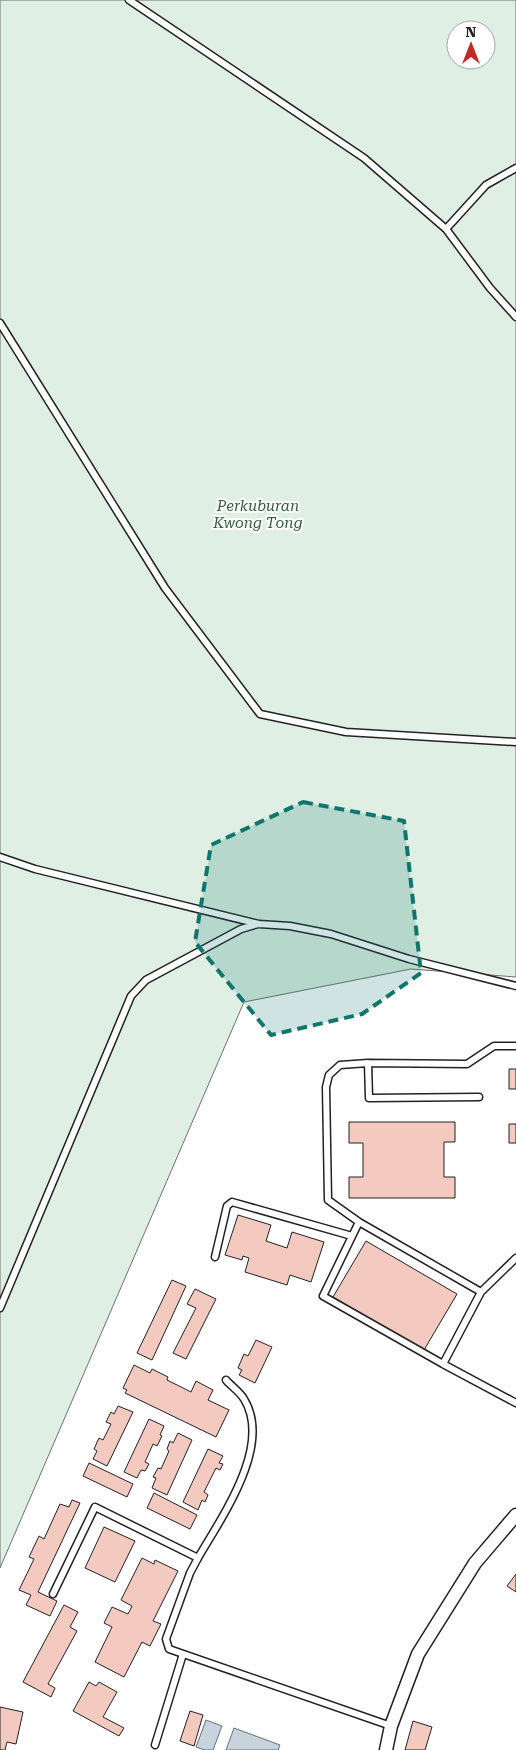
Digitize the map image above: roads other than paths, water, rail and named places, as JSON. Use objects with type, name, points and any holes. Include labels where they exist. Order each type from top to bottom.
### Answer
[{"type":"street","points":[[386,1750],[391,1726],[418,1654],[475,1563],[516,1515]]},
{"type":"lane","points":[[129,0],[364,158],[446,229],[490,288],[516,317]]},
{"type":"lane","points":[[446,229],[486,185],[516,168]]},
{"type":"lane","points":[[0,323],[165,588],[260,714],[346,732],[516,742]]},
{"type":"lane","points":[[0,857],[35,869],[259,924],[290,926],[331,934],[409,959],[516,986]]},
{"type":"lane","points":[[0,1308],[131,996],[146,980],[241,929],[259,924]]},
{"type":"lane","points":[[481,1292],[359,1222],[328,1200],[326,1087],[329,1075],[340,1065],[368,1063],[466,1064],[494,1046],[516,1046]]},
{"type":"lane","points":[[368,1063],[369,1098],[479,1097]]},
{"type":"lane","points":[[215,1257],[227,1206],[232,1202],[352,1236]]},
{"type":"lane","points":[[359,1222],[323,1296],[516,1403]]},
{"type":"lane","points":[[443,1364],[481,1292],[516,1258]]},
{"type":"lane","points":[[226,1380],[244,1399],[250,1416],[252,1444],[243,1477],[190,1573],[166,1639],[169,1649],[391,1726]]},
{"type":"lane","points":[[53,1594],[95,1507],[198,1558]]},
{"type":"lane","points":[[155,1745],[183,1654]]},
{"type":"park label","name":"Perkuburan Kwong Tong","points":[[258,514]]}]
